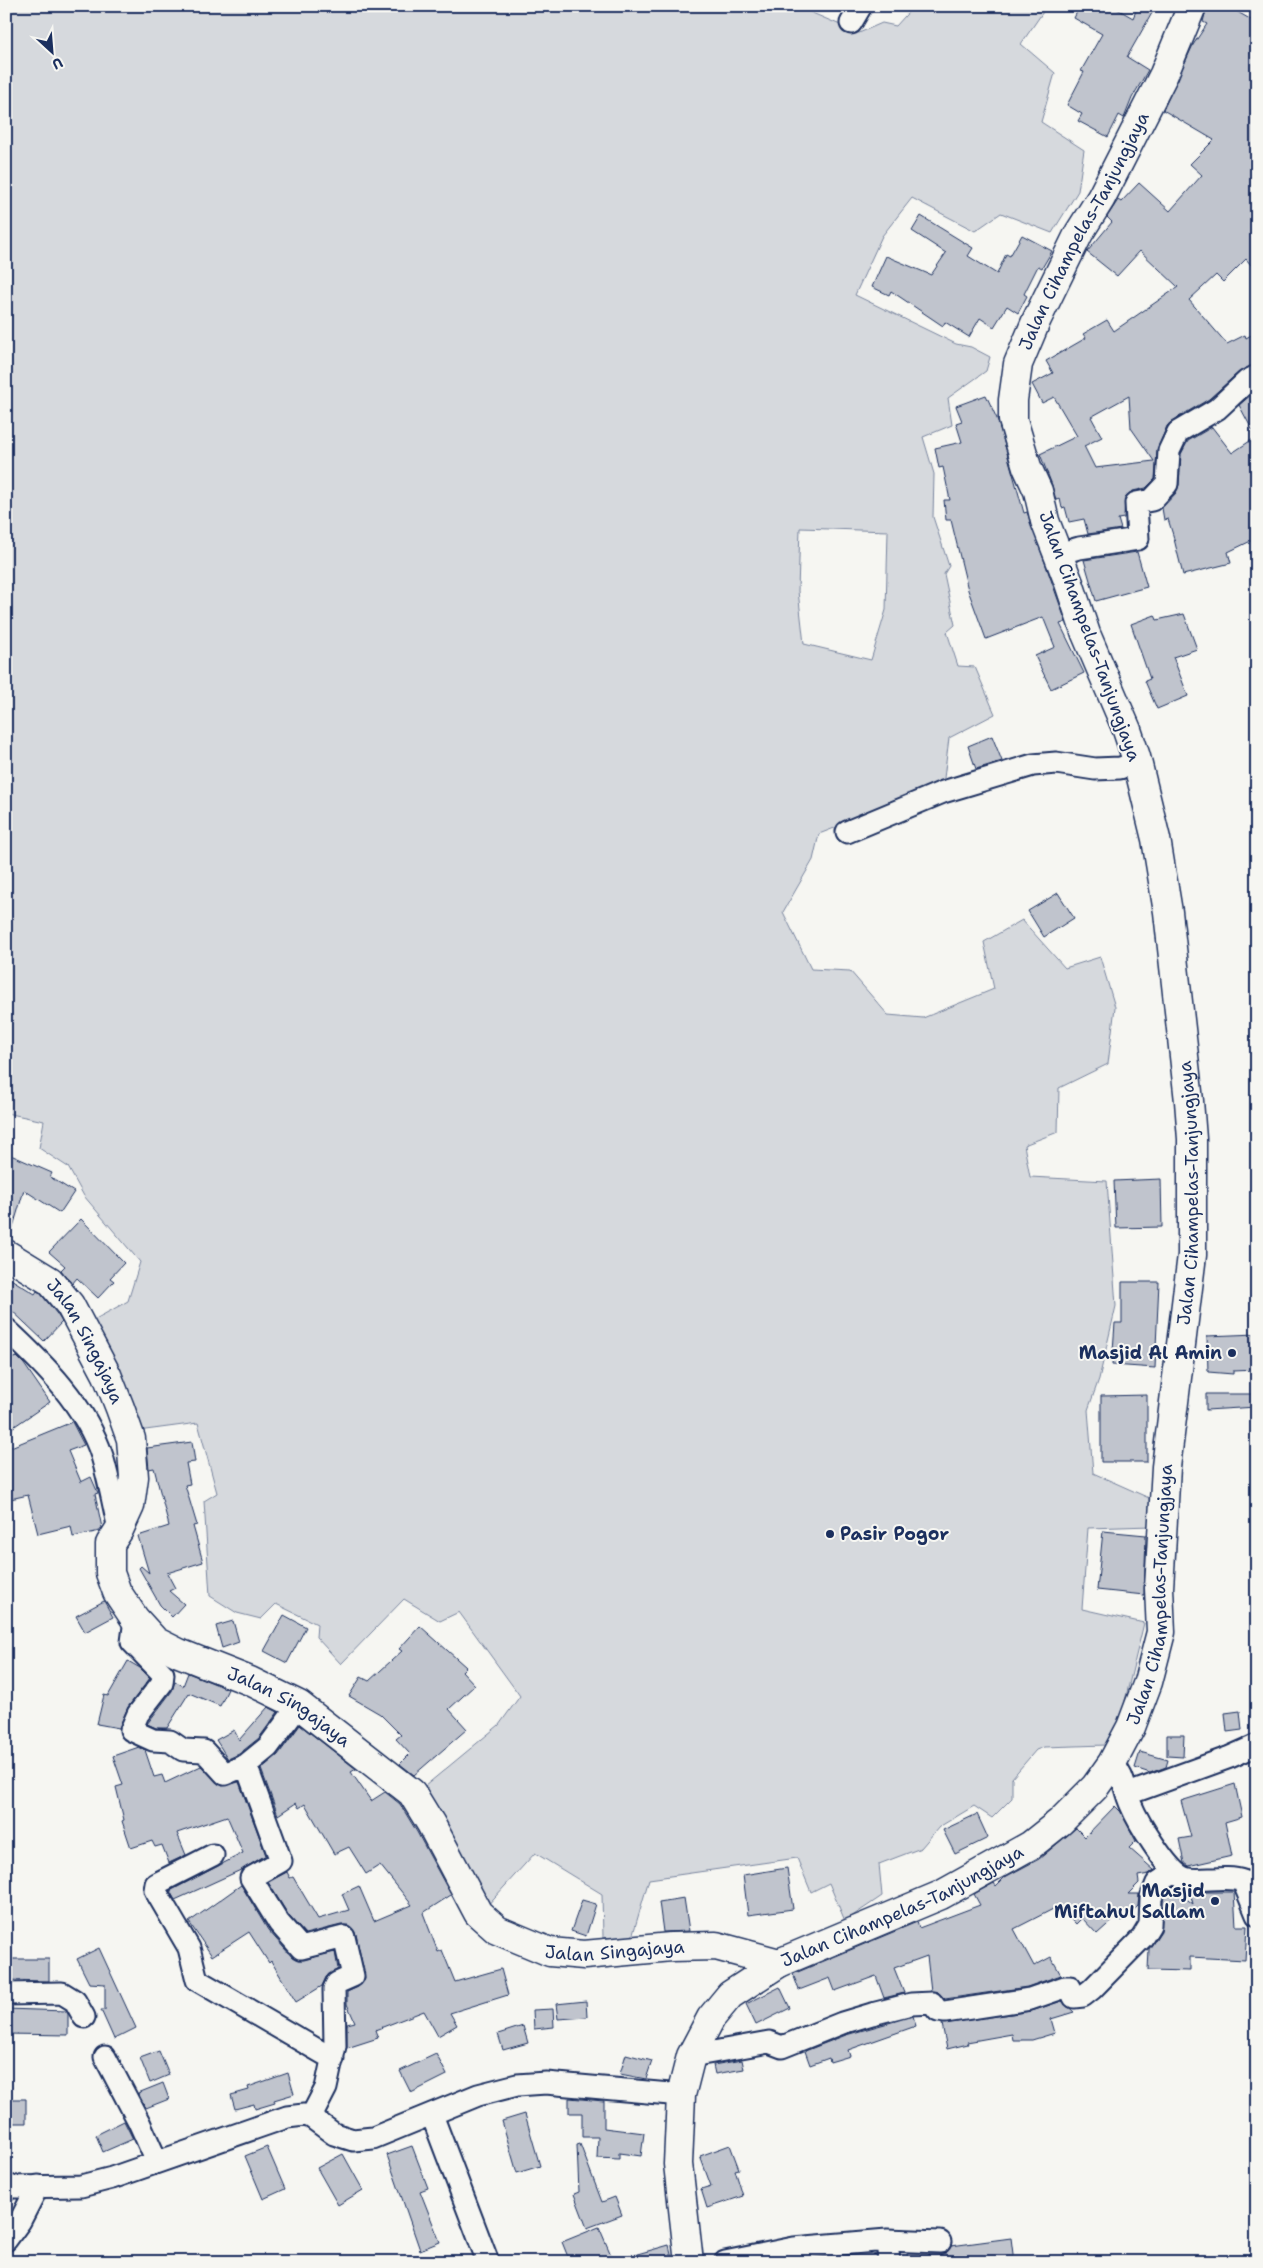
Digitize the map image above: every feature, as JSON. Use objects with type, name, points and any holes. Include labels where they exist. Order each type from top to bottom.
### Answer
[{"type":"main road","name":"Jalan Cihampelas-Tanjungjaya","points":[[689,2262],[678,2164],[681,2095],[691,2056],[711,2018],[730,1995],[779,1963],[941,1895],[1022,1850],[1060,1822],[1094,1787],[1112,1763],[1141,1700],[1161,1632],[1159,1588],[1166,1467],[1192,1255],[1192,1139],[1162,871],[1137,763],[1126,730],[1086,634],[1046,522],[1038,491],[1026,467],[1017,436],[1013,400],[1018,364],[1037,319],[1079,233],[1101,198],[1164,74],[1192,6]]},
{"type":"main road","name":"Jalan Singajaya","points":[[6,1254],[50,1281],[70,1305],[107,1374],[131,1439],[134,1477],[130,1506],[120,1530],[110,1544],[110,1573],[118,1592],[135,1619],[155,1641],[179,1653],[250,1681],[299,1705],[412,1793],[436,1833],[478,1913],[497,1930],[550,1952],[584,1955],[671,1947],[716,1946],[779,1963]]},
{"type":"street","points":[[1058,554],[1079,548],[1138,539],[1136,503],[1152,500],[1167,484],[1168,451],[1178,432],[1217,409],[1247,382],[1257,376]]},
{"type":"street","points":[[847,832],[942,792],[1033,765],[1056,763],[1095,769],[1120,768],[1137,763]]},
{"type":"street","points":[[6,1329],[40,1361],[70,1398],[92,1433],[102,1455],[120,1530]]},
{"type":"street","points":[[135,1619],[132,1642],[163,1674],[162,1683],[138,1714],[131,1730],[153,1740],[170,1741],[184,1750],[204,1751],[224,1774],[246,1765],[268,1747],[299,1705]]},
{"type":"street","points":[[1128,1794],[1230,1757],[1257,1745]]},
{"type":"street","points":[[1112,1763],[1124,1779],[1130,1803],[1143,1828],[1174,1872],[1184,1878],[1234,1877],[1243,1881],[1257,1915]]},
{"type":"street","points":[[246,1765],[282,1861],[251,1878],[279,1923],[302,1948],[344,1937],[353,1976],[337,1983],[334,1989],[335,2046],[333,2058],[326,2088],[310,2117]]},
{"type":"street","points":[[213,1855],[156,1884],[156,1890],[189,1948],[197,1980],[333,2058]]},
{"type":"street","points":[[691,2056],[769,2042],[782,2047],[842,2023],[911,2004],[932,2002],[938,2011],[945,2012],[1030,2000],[1070,1987],[1074,1997],[1083,1996],[1142,1938],[1150,1925],[1151,1898],[1157,1883],[1174,1872]]},
{"type":"street","points":[[6,1994],[62,1992],[75,2001],[84,2017]]},
{"type":"street","points":[[105,2057],[139,2122],[157,2162]]},
{"type":"street","points":[[6,2187],[81,2186],[112,2178],[287,2117],[304,2115],[310,2117],[334,2134],[353,2140],[373,2138],[432,2115],[478,2094],[517,2085],[546,2083],[681,2095]]},
{"type":"street","points":[[432,2115],[488,2262]]},
{"type":"street","points":[[6,2240],[20,2221],[38,2186]]},
{"type":"street","points":[[725,2262],[794,2248],[887,2240],[940,2242]]},
{"type":"street","points":[[887,2240],[889,2262]]},
{"type":"shaded area","points":[[6,6],[796,6],[859,33],[882,23],[896,26],[914,6],[1047,6],[1021,44],[1055,73],[1041,122],[1084,150],[1078,191],[1052,233],[1001,213],[975,231],[912,198],[882,236],[855,295],[956,344],[971,347],[990,357],[986,371],[948,398],[952,425],[923,437],[934,474],[933,517],[949,566],[944,574],[955,625],[947,632],[958,666],[975,667],[995,714],[949,738],[943,786],[819,834],[813,860],[783,912],[811,969],[850,971],[888,1015],[923,1018],[994,989],[984,942],[1022,920],[1065,968],[1100,957],[1115,1007],[1108,1064],[1059,1088],[1058,1132],[1024,1145],[1030,1177],[1107,1181],[1116,1306],[1099,1379],[1088,1410],[1093,1473],[1149,1498],[1151,1526],[1088,1528],[1082,1609],[1144,1623],[1120,1721],[1106,1745],[1044,1747],[1036,1750],[1012,1778],[1012,1798],[992,1818],[974,1806],[939,1827],[921,1848],[879,1864],[882,1896],[845,1921],[829,1883],[811,1892],[797,1858],[649,1879],[631,1941],[603,1937],[602,1894],[535,1853],[485,1908],[419,1791],[499,1725],[520,1696],[459,1612],[440,1621],[404,1599],[341,1664],[316,1637],[317,1624],[276,1604],[261,1619],[237,1613],[210,1596],[204,1501],[217,1493],[198,1423],[138,1431],[90,1322],[128,1301],[140,1262],[84,1196],[68,1167],[39,1148],[44,1121],[6,1113]],"holes":[[[800,528],[888,531],[886,610],[871,660],[804,644],[798,591]]]},
{"type":"building","points":[[1080,6],[1112,6],[1133,18],[1138,6],[1156,6],[1127,57],[1148,70],[1132,98],[1124,118],[1119,115],[1108,137],[1078,121],[1082,114],[1067,105],[1084,72],[1081,71],[1102,34],[1074,18]]},
{"type":"building","points":[[1207,6],[1227,6],[1257,23],[1257,272],[1246,259],[1223,282],[1216,275],[1189,300],[1227,344],[1245,335],[1246,338],[1257,332],[1257,364],[1239,372],[1209,399],[1172,421],[1167,426],[1157,450],[1155,479],[1146,488],[1133,491],[1125,497],[1124,518],[1118,519],[1121,529],[1088,534],[1084,519],[1069,522],[1065,507],[1062,508],[1060,499],[1056,500],[1040,454],[1077,436],[1054,397],[1042,403],[1032,384],[1053,373],[1046,361],[1086,338],[1083,334],[1107,320],[1114,331],[1178,287],[1140,251],[1117,276],[1087,252],[1112,222],[1107,217],[1118,200],[1121,202],[1139,183],[1170,211],[1202,175],[1190,164],[1214,140],[1163,110],[1193,45],[1207,24],[1203,22]],"holes":[[[1129,396],[1131,428],[1154,461],[1095,468],[1084,446],[1102,437],[1091,417]]]},
{"type":"building","points":[[921,216],[973,248],[968,256],[997,274],[1006,254],[1010,256],[1022,235],[1052,251],[1042,268],[1038,266],[1024,294],[1027,296],[1018,313],[1007,306],[994,327],[980,318],[969,337],[945,322],[943,326],[891,291],[889,295],[872,287],[886,256],[931,275],[946,253],[912,231]]},
{"type":"building","points":[[1257,390],[1257,538],[1228,552],[1231,563],[1183,575],[1168,519],[1164,520],[1162,508],[1176,493],[1179,485],[1181,454],[1188,441],[1212,427],[1232,453],[1256,437],[1239,405]]},
{"type":"building","points":[[986,395],[998,421],[1024,513],[1027,512],[1066,622],[1060,624],[1084,673],[1051,689],[1035,656],[1055,647],[1043,617],[986,639],[968,590],[951,520],[946,520],[944,500],[950,500],[943,467],[939,468],[935,448],[962,442],[956,423],[962,421],[956,406]]},
{"type":"building","points":[[1137,552],[1147,587],[1096,601],[1084,560]]},
{"type":"building","points":[[1184,614],[1197,649],[1173,657],[1188,696],[1157,709],[1145,681],[1150,679],[1131,624],[1155,615],[1157,620]]},
{"type":"building","points":[[992,736],[1002,761],[976,769],[968,746]]},
{"type":"building","points":[[1058,893],[1074,918],[1044,937],[1028,911]]},
{"type":"building","points":[[6,1153],[52,1173],[50,1177],[74,1192],[60,1213],[24,1190],[10,1237],[6,1236]]},
{"type":"building","points":[[1161,1179],[1162,1227],[1116,1228],[1114,1181]]},
{"type":"building","points":[[81,1219],[124,1263],[110,1278],[114,1281],[98,1298],[77,1278],[72,1284],[61,1270],[65,1266],[49,1252]]},
{"type":"building","points":[[6,1276],[35,1294],[37,1291],[40,1293],[62,1322],[44,1341],[6,1305]]},
{"type":"building","points":[[1122,1282],[1159,1282],[1155,1368],[1112,1365],[1115,1323],[1122,1323]]},
{"type":"building","name":"Masjid Al Amin","points":[[1257,1334],[1257,1370],[1233,1371],[1233,1374],[1208,1372],[1207,1336]]},
{"type":"building","points":[[17,1357],[24,1364],[50,1402],[6,1432],[6,1360]]},
{"type":"building","points":[[1206,1394],[1257,1394],[1257,1407],[1206,1410]]},
{"type":"building","points":[[1147,1395],[1147,1462],[1101,1462],[1101,1396]]},
{"type":"building","points":[[72,1422],[84,1445],[68,1451],[81,1482],[91,1477],[98,1493],[95,1494],[102,1528],[100,1531],[73,1537],[71,1526],[38,1534],[28,1495],[6,1500],[6,1449]]},
{"type":"building","points":[[192,1442],[195,1462],[186,1463],[190,1484],[185,1485],[197,1525],[193,1526],[203,1562],[167,1573],[175,1588],[169,1591],[184,1604],[172,1617],[160,1605],[139,1568],[141,1566],[149,1573],[138,1536],[169,1526],[154,1468],[149,1469],[147,1448]]},
{"type":"building","points":[[1103,1531],[1146,1535],[1144,1595],[1097,1590]]},
{"type":"building","points":[[104,1601],[113,1617],[85,1632],[76,1616]]},
{"type":"building","points":[[284,1615],[306,1627],[287,1663],[264,1651]]},
{"type":"building","points":[[233,1621],[239,1642],[222,1648],[216,1626]]},
{"type":"building","points":[[420,1626],[466,1667],[462,1671],[475,1685],[449,1709],[467,1729],[414,1775],[400,1764],[410,1754],[396,1739],[401,1735],[380,1714],[349,1696],[361,1677],[369,1681],[402,1651],[399,1649]]},
{"type":"building","points":[[128,1661],[140,1668],[150,1678],[128,1707],[119,1728],[97,1724],[104,1695],[108,1696]]},
{"type":"building","points":[[188,1673],[228,1689],[220,1706],[189,1693],[167,1728],[156,1728],[147,1724],[172,1691],[175,1681],[183,1686]]},
{"type":"building","points":[[268,1707],[278,1712],[259,1738],[239,1754],[228,1759],[216,1740],[234,1730],[239,1740]]},
{"type":"building","points":[[1240,1711],[1242,1730],[1227,1732],[1225,1713]]},
{"type":"building","points":[[300,1725],[356,1769],[351,1772],[371,1801],[385,1792],[400,1804],[417,1832],[451,1895],[423,1913],[438,1952],[442,1950],[455,1982],[501,1969],[508,1995],[450,2013],[457,2025],[438,2036],[424,2011],[375,2030],[378,2038],[347,2048],[347,2024],[355,2022],[347,2004],[347,1992],[358,1987],[365,1978],[356,1934],[348,1925],[341,1925],[305,1934],[289,1916],[268,1882],[287,1872],[290,1878],[293,1877],[318,1919],[349,1910],[342,1894],[359,1886],[374,1921],[412,1905],[380,1865],[366,1874],[349,1847],[334,1854],[305,1804],[299,1808],[296,1803],[278,1815],[261,1769],[278,1755]]},
{"type":"building","points":[[1167,1735],[1184,1735],[1183,1757],[1167,1756]]},
{"type":"building","points":[[139,1747],[145,1750],[154,1777],[162,1775],[165,1783],[201,1766],[222,1786],[239,1782],[266,1855],[243,1869],[175,1900],[170,1891],[243,1853],[227,1816],[177,1833],[186,1855],[169,1863],[162,1845],[155,1847],[152,1841],[131,1848],[122,1821],[124,1820],[116,1787],[123,1785],[113,1756]]},
{"type":"building","points":[[1140,1752],[1168,1760],[1166,1767],[1150,1773],[1135,1768]]},
{"type":"building","points":[[1235,1784],[1242,1817],[1225,1822],[1232,1856],[1188,1866],[1184,1863],[1179,1839],[1191,1837],[1181,1801]]},
{"type":"building","points":[[1115,1806],[1121,1812],[1136,1841],[1129,1848],[1154,1870],[1149,1874],[1138,1876],[1139,1883],[1128,1894],[1139,1894],[1138,1906],[1122,1921],[1117,1916],[1097,1934],[1082,1918],[1076,1924],[1059,1906],[1014,1929],[1034,1966],[1051,1957],[1061,1975],[1027,1987],[945,1999],[938,1992],[931,1991],[927,1956],[894,1968],[904,1993],[884,1998],[876,1976],[835,1991],[830,1978],[799,1990],[793,1974],[917,1922],[919,1928],[980,1905],[974,1894],[994,1883],[996,1886],[1005,1877],[1039,1859],[1076,1828],[1085,1837]]},
{"type":"building","points":[[977,1814],[988,1838],[955,1854],[943,1830]]},
{"type":"building","points":[[787,1868],[793,1909],[748,1915],[743,1875]]},
{"type":"building","points":[[241,1885],[268,1930],[292,1957],[304,1960],[335,1952],[338,1969],[326,1977],[322,1986],[296,2002],[271,1961],[269,1963],[249,1932],[212,1956],[189,1922]]},
{"type":"building","points":[[1190,1892],[1234,1892],[1236,1926],[1247,1926],[1245,1960],[1190,1957],[1190,1971],[1148,1970],[1149,1949],[1161,1931],[1163,1901],[1166,1893],[1179,1893],[1193,1904]]},
{"type":"building","points":[[684,1898],[689,1931],[663,1932],[659,1902]]},
{"type":"building","points":[[582,1900],[596,1904],[586,1936],[571,1931]]},
{"type":"building","points":[[99,1948],[136,2028],[114,2039],[101,2010],[105,2010],[105,1984],[89,1983],[77,1959]]},
{"type":"building","points":[[6,1959],[49,1959],[49,1981],[6,1980]]},
{"type":"building","points":[[780,1987],[790,2008],[756,2025],[746,2004]]},
{"type":"building","points":[[586,2001],[587,2017],[558,2019],[556,2004]]},
{"type":"building","points":[[1062,2001],[1074,2012],[1051,2019],[1055,2033],[1032,2040],[1013,2040],[1012,2034],[967,2042],[968,2044],[947,2049],[942,2024],[1032,2011]]},
{"type":"building","points":[[6,2009],[66,2011],[68,2014],[68,2035],[6,2034]]},
{"type":"building","points":[[553,2009],[554,2027],[534,2029],[533,2010]]},
{"type":"building","points":[[913,2016],[916,2026],[848,2050],[850,2056],[830,2062],[829,2058],[810,2065],[805,2051],[846,2035]]},
{"type":"building","points":[[523,2026],[528,2043],[503,2050],[498,2034]]},
{"type":"building","points":[[159,2051],[169,2075],[150,2083],[140,2058]]},
{"type":"building","points":[[436,2054],[447,2075],[411,2093],[400,2071]]},
{"type":"building","points":[[626,2054],[652,2061],[646,2079],[620,2074]]},
{"type":"building","points":[[742,2060],[744,2069],[715,2074],[713,2065]]},
{"type":"building","points":[[288,2073],[294,2094],[274,2100],[275,2103],[255,2109],[254,2104],[235,2109],[231,2095],[249,2090],[248,2087]]},
{"type":"building","points":[[163,2083],[169,2099],[146,2108],[138,2093]]},
{"type":"building","points":[[569,2098],[604,2101],[604,2128],[644,2133],[641,2156],[619,2153],[619,2159],[597,2158],[598,2137],[582,2137],[582,2113],[569,2113]]},
{"type":"building","points":[[6,2099],[26,2099],[26,2123],[6,2123]]},
{"type":"building","points":[[525,2114],[540,2166],[517,2173],[502,2121]]},
{"type":"building","points":[[124,2121],[133,2139],[103,2152],[96,2135]]},
{"type":"building","points":[[580,2144],[602,2202],[615,2197],[622,2215],[587,2228],[574,2194],[579,2192],[577,2145]]},
{"type":"building","points":[[730,2145],[739,2169],[735,2170],[743,2196],[707,2208],[701,2189],[711,2186],[700,2156]]},
{"type":"building","points":[[412,2146],[428,2188],[420,2191],[440,2242],[420,2250],[387,2155]]},
{"type":"building","points":[[267,2147],[285,2189],[263,2199],[245,2156]]},
{"type":"building","points":[[343,2154],[363,2190],[338,2205],[317,2168]]},
{"type":"building","points":[[599,2227],[614,2262],[570,2262],[562,2242]]},
{"type":"building","points":[[1011,2238],[1014,2262],[908,2262],[907,2253],[940,2254],[946,2253],[951,2246]]},
{"type":"building","points":[[669,2245],[673,2262],[628,2262],[627,2257]]},
{"type":"place","name":"Masjid Al Amin","points":[[1232,1353]]},
{"type":"place","name":"Pasir Pogor","points":[[830,1534]]},
{"type":"place","name":"Masjid Miftahul Sallam","points":[[1215,1901]]}]
